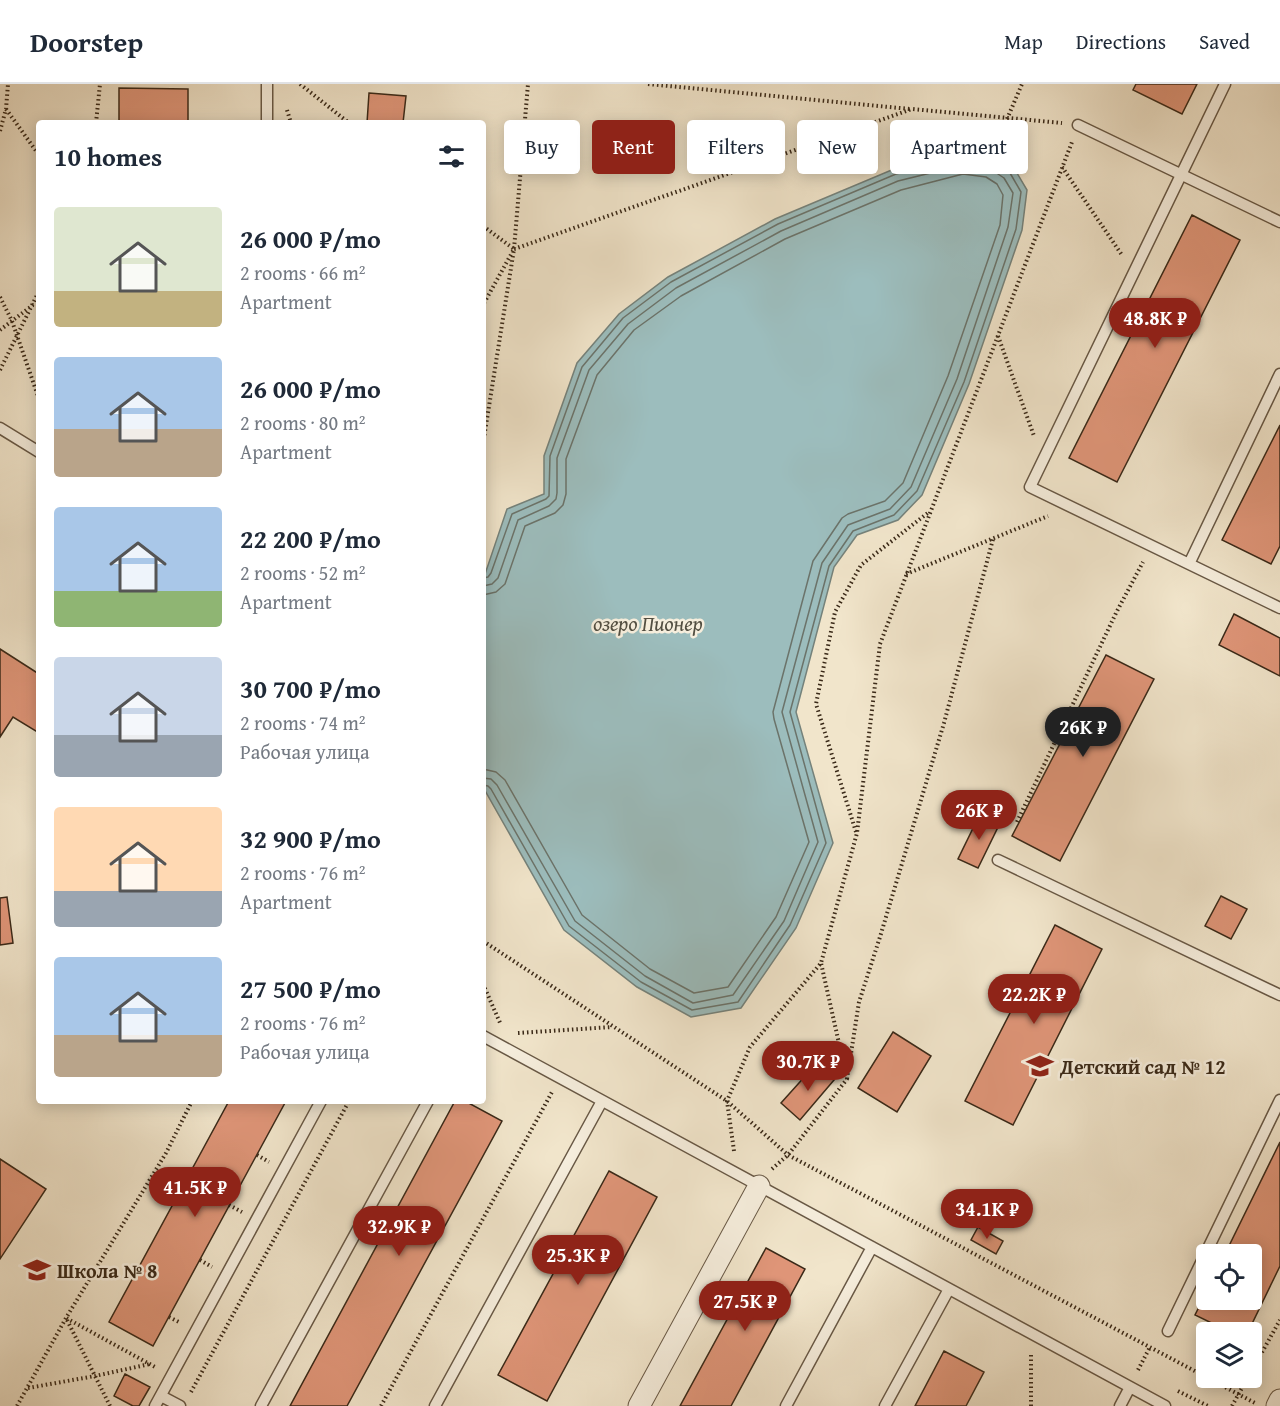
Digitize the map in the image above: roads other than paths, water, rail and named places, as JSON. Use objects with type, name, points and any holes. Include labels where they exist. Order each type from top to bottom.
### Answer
[{"type":"street","points":[[639,1406],[759,1186]]},
{"type":"street","points":[[1276,1406],[1280,1400]]},
{"type":"lane","points":[[267,84],[267,120]]},
{"type":"lane","points":[[1226,84],[1030,487],[1280,608]]},
{"type":"lane","points":[[1078,125],[1280,222]]},
{"type":"lane","points":[[1188,564],[1280,374]]},
{"type":"lane","points":[[0,428],[36,450]]},
{"type":"lane","points":[[998,860],[1280,995]]},
{"type":"lane","points":[[486,1038],[1165,1406]]},
{"type":"lane","points":[[1168,1331],[1280,1100]]},
{"type":"lane","points":[[435,1406],[602,1101]]},
{"type":"lane","points":[[155,1406],[319,1104]]},
{"type":"lane","points":[[261,1406],[426,1104]]},
{"type":"lane","points":[[786,1406],[872,1247]]},
{"type":"lane","points":[[885,1406],[949,1289]]},
{"type":"lane","points":[[1120,1406],[1130,1387]]},
{"type":"lane","points":[[160,1396],[180,1406]]},
{"type":"water","name":"озеро Пионер","points":[[890,171],[890,174],[1018,174],[1027,190],[1022,230],[969,384],[922,495],[898,520],[857,535],[834,567],[796,712],[833,843],[796,928],[741,1008],[691,1017],[637,987],[564,930],[486,792],[486,571],[507,509],[544,494],[544,456],[577,363],[619,314],[668,277],[775,219]]},
{"type":"place","name":"Детский сад № 12","points":[[1040,1066]]},
{"type":"place","name":"Школа № 8","points":[[37,1270]]}]
